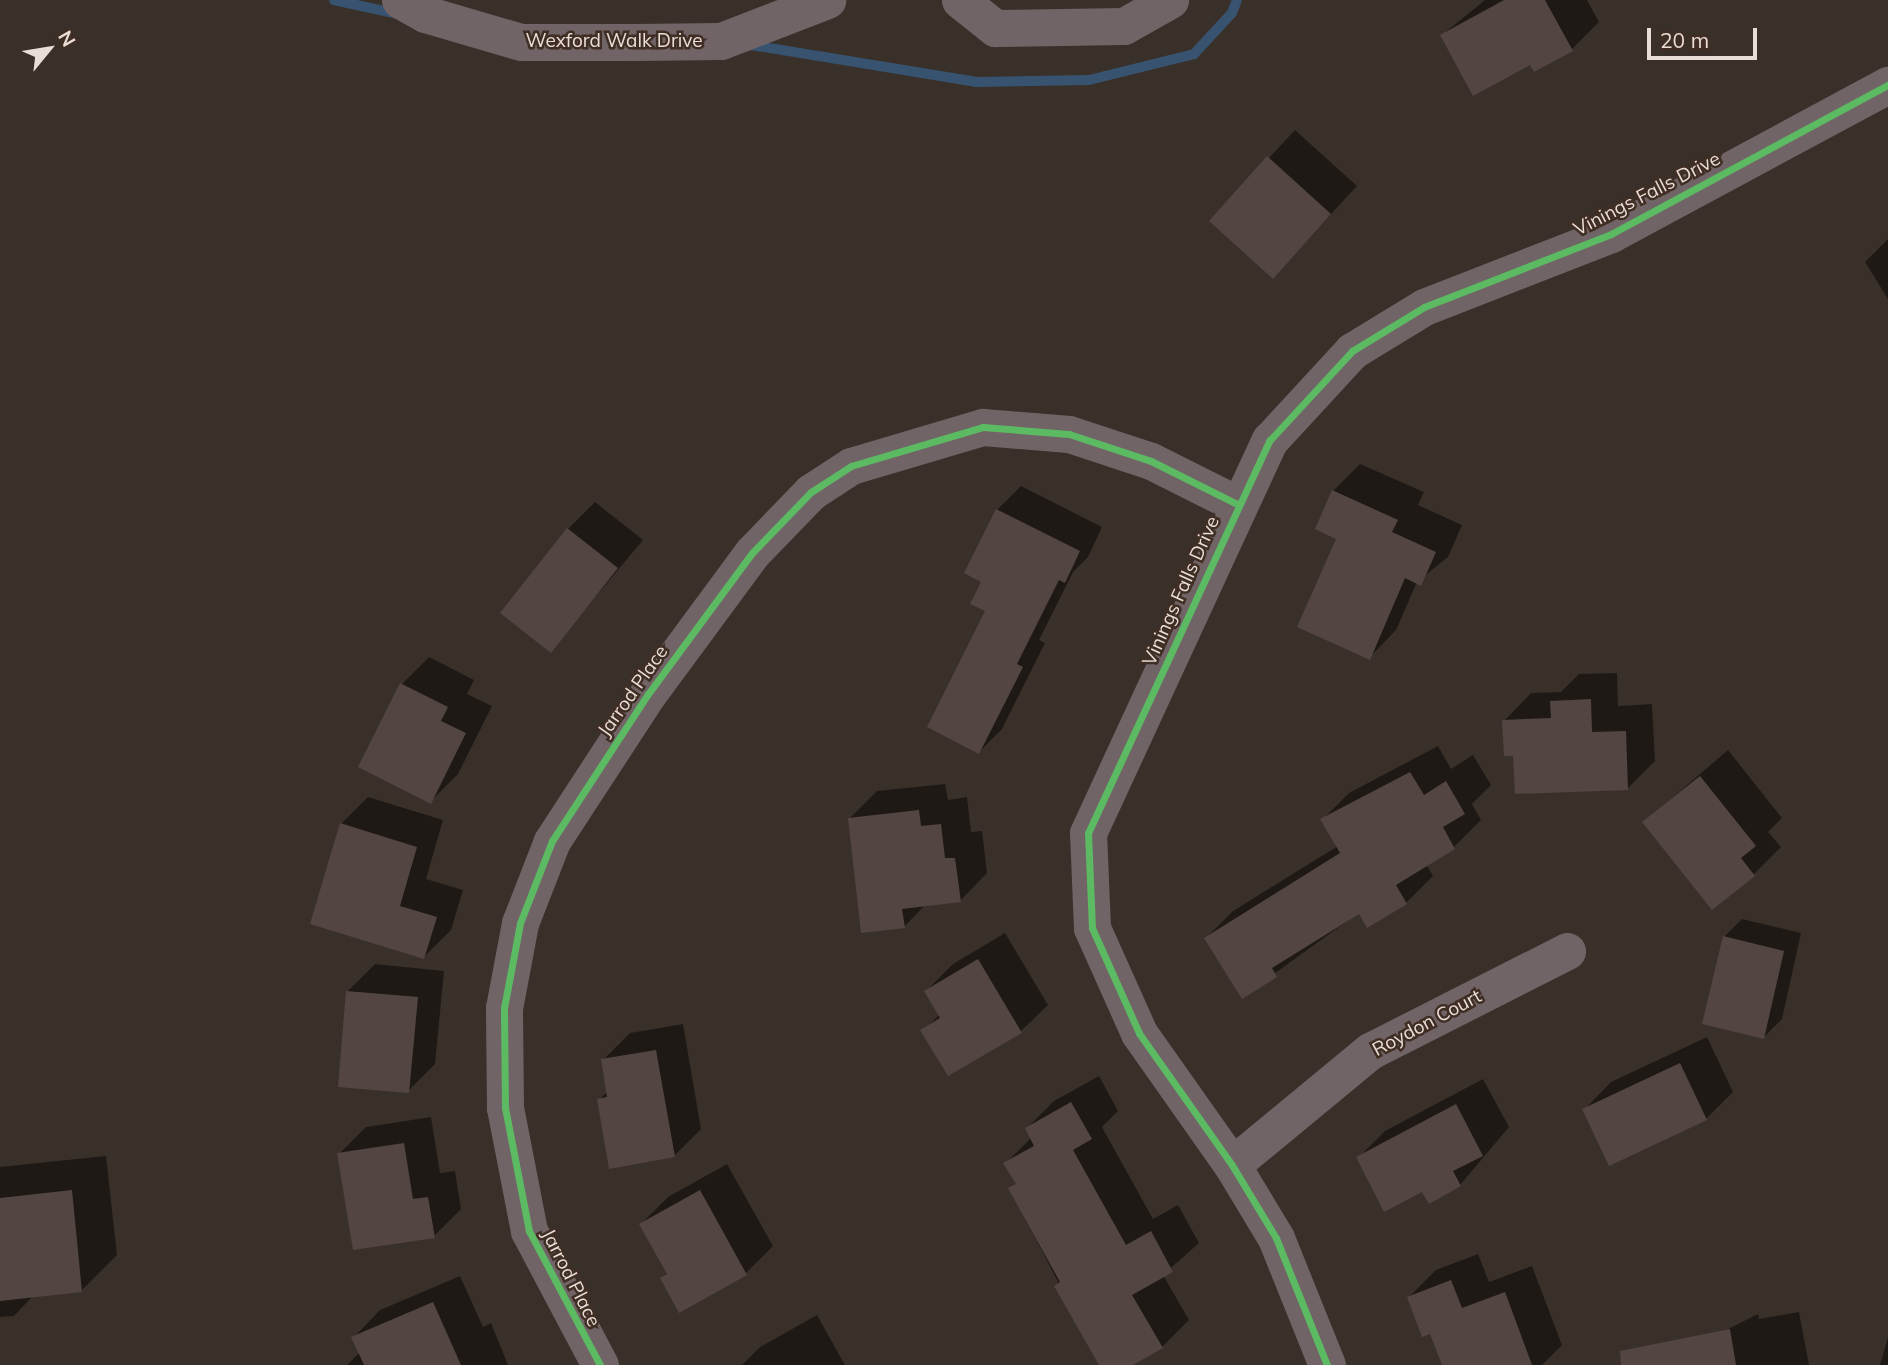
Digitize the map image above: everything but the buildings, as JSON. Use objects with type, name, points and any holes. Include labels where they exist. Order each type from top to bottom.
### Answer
[{"type":"street","name":"Wexford Walk Drive","points":[[400,0],[425,14],[521,42],[637,42],[721,41],[827,0]]},
{"type":"street","points":[[960,0],[995,28],[1125,26],[1170,0]]},
{"type":"street","name":"Vinings Falls Drive","points":[[1327,1365],[1276,1238],[1232,1165],[1139,1033],[1092,928],[1088,833],[1237,504],[1270,440],[1352,351],[1424,307],[1611,234],[1888,85]]},
{"type":"street","name":"Jarrod Place","points":[[600,1365],[529,1231],[505,1108],[504,1008],[520,923],[552,841],[648,694],[736,575],[811,492],[851,466],[983,427],[1069,434],[1151,461],[1237,504]]},
{"type":"street","name":"Roydon Court","points":[[1232,1165],[1370,1051],[1567,951]]},
{"type":"waterway","points":[[334,0],[398,14]]},
{"type":"waterway","points":[[745,44],[977,82],[1089,80],[1194,54],[1232,13],[1237,0]]},
{"type":"cycle path","points":[[1327,1365],[1276,1238],[1232,1165],[1139,1033],[1092,928],[1088,833],[1270,440],[1352,351],[1424,307],[1611,234],[1888,85]]},
{"type":"cycle path","points":[[600,1365],[529,1231],[505,1108],[504,1008],[520,923],[552,841],[648,694],[752,553],[811,492],[851,466],[983,427],[1069,434],[1151,461],[1237,504]]}]
